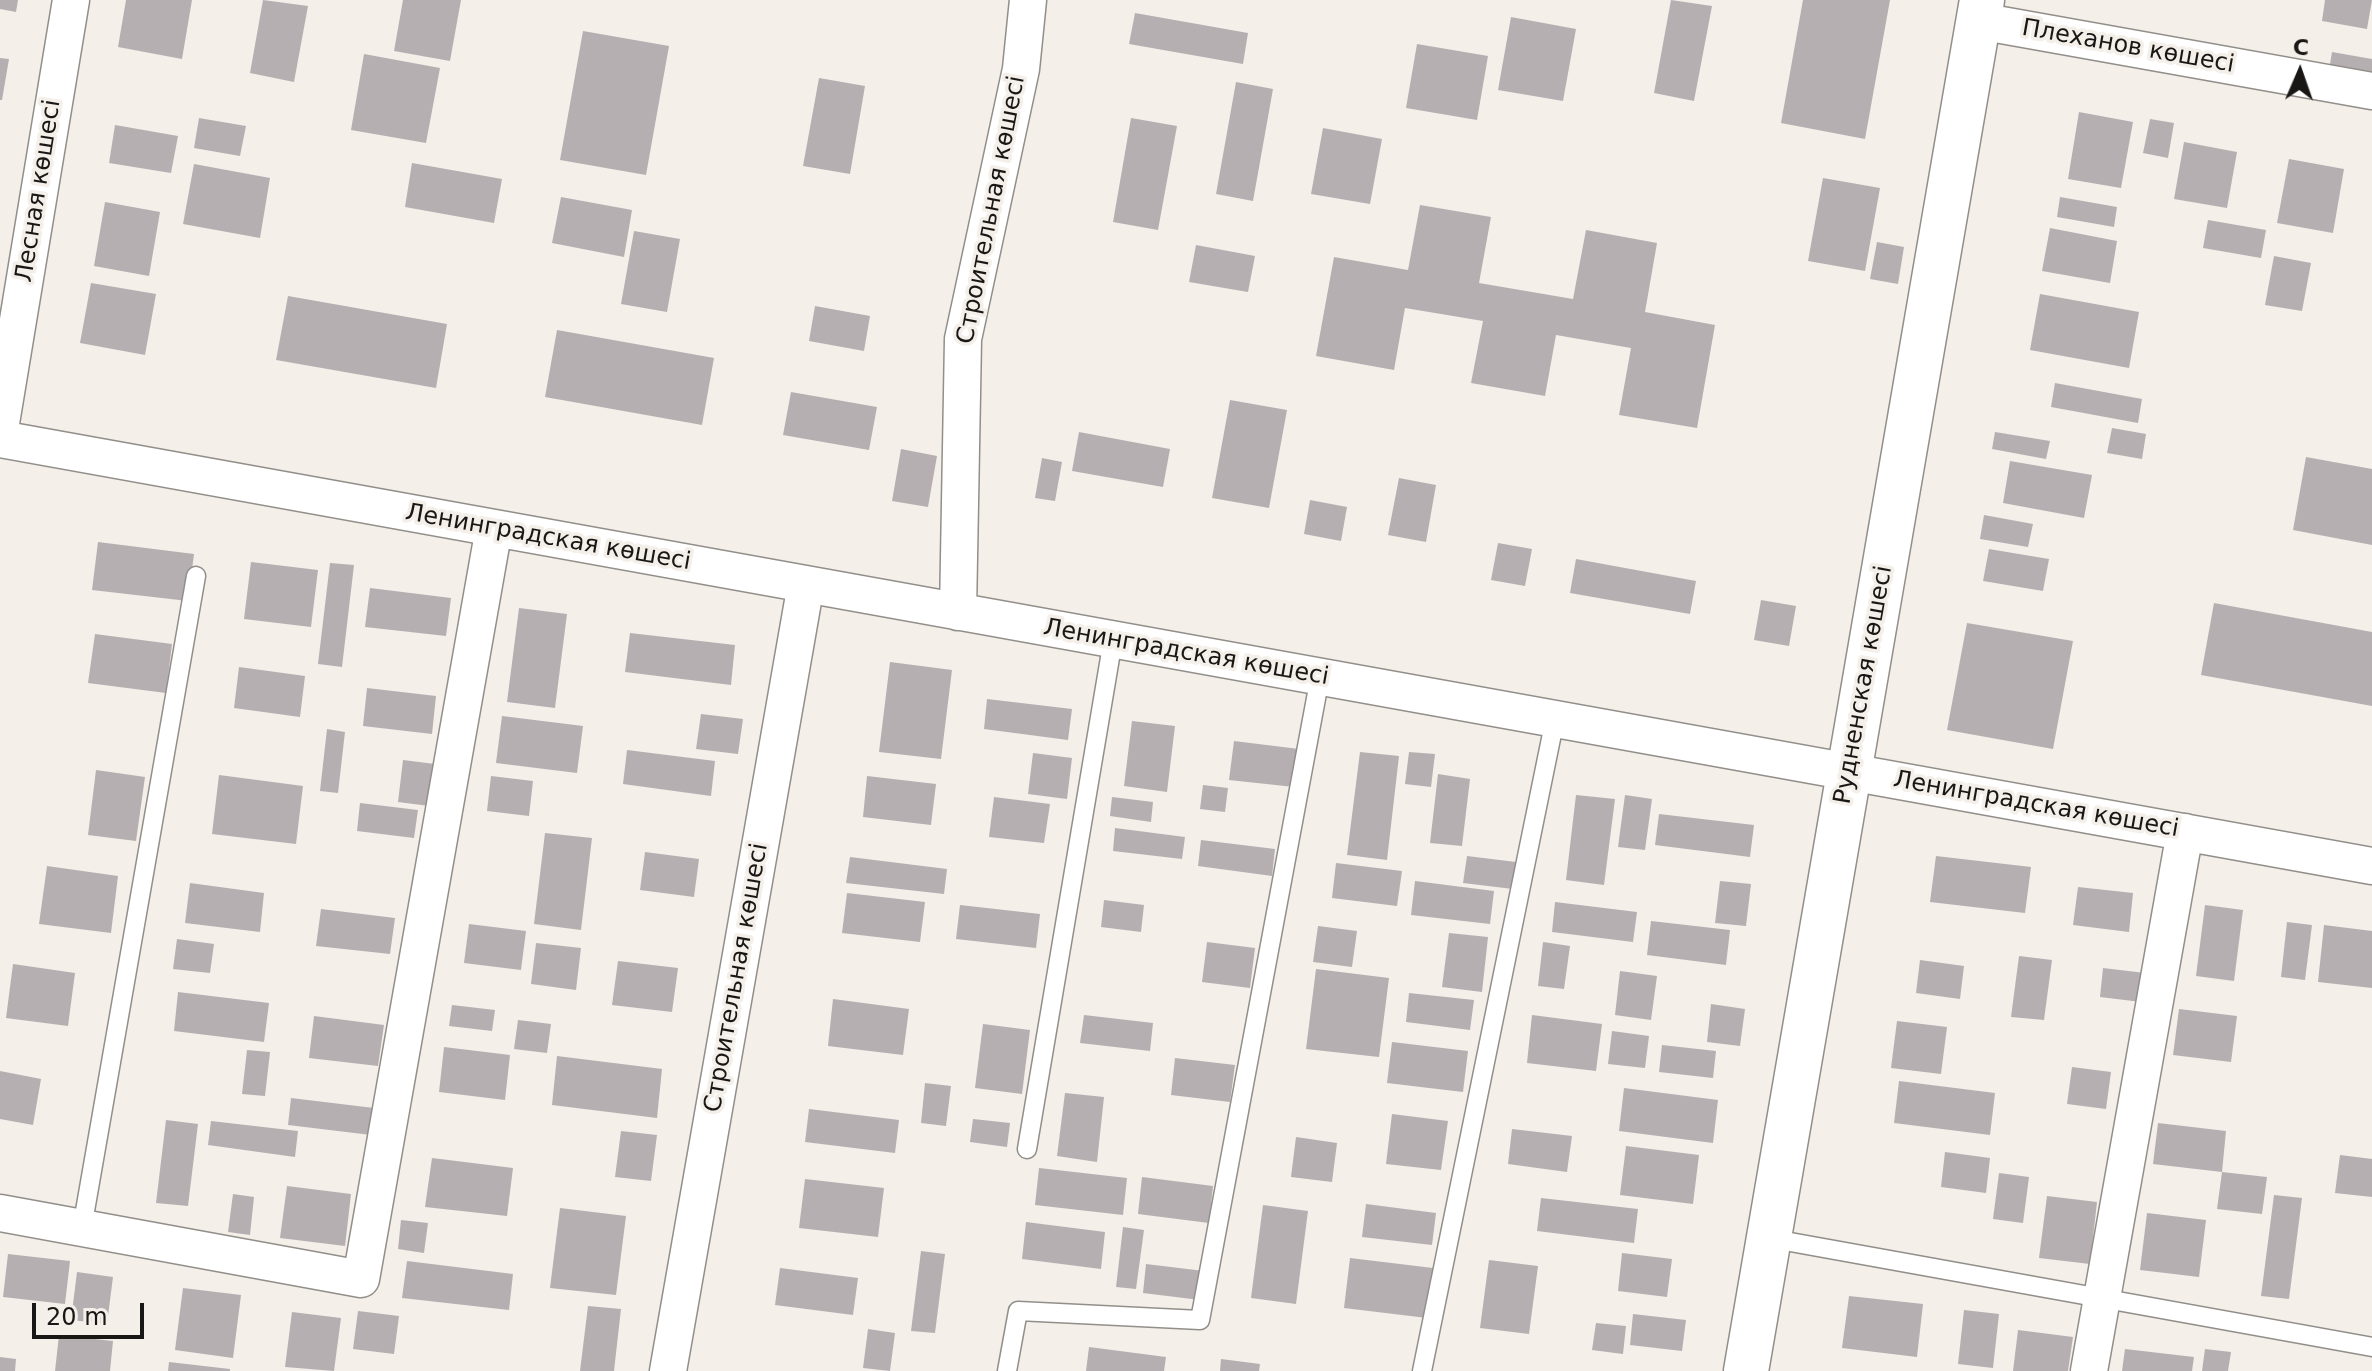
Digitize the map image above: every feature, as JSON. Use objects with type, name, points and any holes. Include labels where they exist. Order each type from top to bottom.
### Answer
[{"type":"street","name":"Лесная көшесі","points":[[0,429],[71,0]]},
{"type":"street","name":"Строительная көшесі","points":[[958,612],[963,339],[1021,69],[1028,0]]},
{"type":"street","name":"Плеханов көшесі","points":[[1980,10],[2372,91]]},
{"type":"street","name":"Рудненская көшесі","points":[[1746,1371],[1980,10]]},
{"type":"street","name":"Ленинградская көшесі","points":[[0,439],[2372,866]]},
{"type":"street","points":[[0,1213],[361,1279],[494,528]]},
{"type":"street","name":"Строительная көшесі","points":[[668,1371],[806,584]]},
{"type":"street","points":[[2089,1371],[2185,832]]},
{"type":"lane","points":[[82,1228],[196,576]]},
{"type":"lane","points":[[1027,1149],[1113,640]]},
{"type":"lane","points":[[1007,1371],[1018,1311],[1200,1320],[1320,677]]},
{"type":"lane","points":[[1422,1371],[1555,719]]},
{"type":"lane","points":[[1768,1238],[2372,1347]]},
{"type":"building","points":[[0,0],[18,0],[16,12],[0,9]]},
{"type":"building","points":[[126,0],[192,0],[182,59],[118,47]]},
{"type":"building","points":[[263,0],[308,6],[294,82],[250,73]]},
{"type":"building","points":[[403,0],[461,0],[450,61],[394,51]]},
{"type":"building","points":[[1671,0],[1712,6],[1694,101],[1654,93]]},
{"type":"building","points":[[1803,0],[1890,0],[1865,139],[1781,123]]},
{"type":"building","points":[[2325,0],[2372,0],[2367,29],[2322,21]]},
{"type":"building","points":[[1135,13],[1248,33],[1243,64],[1129,44]]},
{"type":"building","points":[[1511,17],[1576,29],[1563,101],[1498,90]]},
{"type":"building","points":[[583,31],[669,46],[646,175],[560,160]]},
{"type":"building","points":[[1417,44],[1488,56],[1477,120],[1406,108]]},
{"type":"building","points":[[2332,52],[2372,59],[2372,84],[2328,76]]},
{"type":"building","points":[[364,54],[440,68],[426,143],[351,130]]},
{"type":"building","points":[[0,58],[9,59],[2,100],[0,100]]},
{"type":"building","points":[[819,78],[865,86],[850,174],[803,166]]},
{"type":"building","points":[[1236,82],[1273,89],[1253,201],[1216,194]]},
{"type":"building","points":[[2079,112],[2133,122],[2121,188],[2068,179]]},
{"type":"building","points":[[199,118],[246,126],[240,156],[194,148]]},
{"type":"building","points":[[1131,118],[1177,126],[1158,230],[1113,222]]},
{"type":"building","points":[[2150,119],[2174,123],[2168,158],[2143,153]]},
{"type":"building","points":[[115,125],[178,136],[171,173],[109,163]]},
{"type":"building","points":[[1323,128],[1382,139],[1370,204],[1311,194]]},
{"type":"building","points":[[2184,142],[2237,152],[2227,208],[2174,199]]},
{"type":"building","points":[[2289,159],[2344,169],[2333,233],[2277,223]]},
{"type":"building","points":[[412,163],[502,179],[494,223],[405,207]]},
{"type":"building","points":[[194,164],[270,178],[260,238],[183,224]]},
{"type":"building","points":[[1823,178],[1880,188],[1865,271],[1808,261]]},
{"type":"building","points":[[561,197],[632,210],[624,257],[552,243]]},
{"type":"building","points":[[2060,197],[2117,207],[2114,227],[2057,217]]},
{"type":"building","points":[[105,202],[160,212],[149,276],[94,266]]},
{"type":"building","points":[[1420,205],[1491,217],[1479,283],[1573,299],[1586,230],[1657,243],[1645,312],[1715,325],[1697,428],[1619,415],[1631,348],[1556,335],[1545,396],[1471,383],[1483,321],[1405,308],[1394,370],[1316,356],[1334,257],[1408,270]]},
{"type":"building","points":[[2208,220],[2266,230],[2261,258],[2203,248]]},
{"type":"building","points":[[2050,228],[2117,241],[2110,283],[2042,271]]},
{"type":"building","points":[[634,231],[680,239],[667,312],[621,304]]},
{"type":"building","points":[[1877,242],[1904,247],[1898,284],[1870,279]]},
{"type":"building","points":[[1196,245],[1255,256],[1248,292],[1189,282]]},
{"type":"building","points":[[2274,256],[2311,263],[2302,311],[2265,305]]},
{"type":"building","points":[[91,283],[156,294],[145,355],[80,343]]},
{"type":"building","points":[[2040,294],[2139,312],[2129,368],[2030,350]]},
{"type":"building","points":[[288,296],[447,324],[436,388],[276,360]]},
{"type":"building","points":[[815,306],[870,316],[864,351],[809,341]]},
{"type":"building","points":[[557,330],[714,358],[702,425],[545,397]]},
{"type":"building","points":[[2055,383],[2142,399],[2138,423],[2051,407]]},
{"type":"building","points":[[791,392],[877,407],[869,450],[783,435]]},
{"type":"building","points":[[1230,400],[1287,410],[1269,508],[1212,498]]},
{"type":"building","points":[[2112,428],[2146,434],[2142,459],[2107,453]]},
{"type":"building","points":[[1079,432],[1170,449],[1163,487],[1072,471]]},
{"type":"building","points":[[1995,432],[2050,441],[2046,459],[1992,449]]},
{"type":"building","points":[[901,449],[937,456],[928,507],[892,501]]},
{"type":"building","points":[[2306,457],[2372,469],[2372,545],[2293,530]]},
{"type":"building","points":[[1042,458],[1062,462],[1055,501],[1035,498]]},
{"type":"building","points":[[2010,461],[2092,475],[2084,518],[2003,503]]},
{"type":"building","points":[[1399,478],[1436,485],[1426,542],[1388,535]]},
{"type":"building","points":[[1310,500],[1347,507],[1341,541],[1304,534]]},
{"type":"building","points":[[1984,515],[2033,524],[2028,547],[1980,539]]},
{"type":"building","points":[[98,542],[194,554],[188,601],[92,590]]},
{"type":"building","points":[[1498,543],[1532,549],[1525,586],[1491,580]]},
{"type":"building","points":[[1989,549],[2049,559],[2043,591],[1983,581]]},
{"type":"building","points":[[1576,559],[1696,581],[1690,614],[1570,593]]},
{"type":"building","points":[[251,562],[318,570],[311,627],[244,619]]},
{"type":"building","points":[[330,563],[354,565],[342,667],[318,664]]},
{"type":"building","points":[[370,588],[451,598],[446,636],[365,627]]},
{"type":"building","points":[[1761,600],[1796,606],[1789,646],[1754,640]]},
{"type":"building","points":[[2214,603],[2372,632],[2372,706],[2201,675]]},
{"type":"building","points":[[519,608],[567,614],[555,708],[507,702]]},
{"type":"building","points":[[1967,623],[2073,641],[2053,749],[1947,730]]},
{"type":"building","points":[[630,633],[735,645],[731,685],[625,672]]},
{"type":"building","points":[[95,634],[172,644],[166,693],[88,683]]},
{"type":"building","points":[[890,662],[952,670],[941,759],[879,752]]},
{"type":"building","points":[[239,667],[305,676],[300,717],[234,708]]},
{"type":"building","points":[[367,688],[436,696],[432,734],[363,726]]},
{"type":"building","points":[[987,699],[1072,709],[1068,740],[984,729]]},
{"type":"building","points":[[701,714],[743,719],[738,754],[696,749]]},
{"type":"building","points":[[502,716],[583,726],[577,773],[496,763]]},
{"type":"building","points":[[1132,721],[1175,726],[1167,792],[1124,786]]},
{"type":"building","points":[[327,729],[345,732],[338,793],[320,791]]},
{"type":"building","points":[[1234,741],[1299,749],[1294,787],[1229,780]]},
{"type":"building","points":[[627,750],[715,761],[711,796],[623,784]]},
{"type":"building","points":[[1360,752],[1399,756],[1387,860],[1347,855]]},
{"type":"building","points":[[1409,752],[1435,754],[1431,787],[1405,784]]},
{"type":"building","points":[[1033,753],[1072,758],[1067,799],[1028,794]]},
{"type":"building","points":[[403,760],[443,765],[437,807],[398,802]]},
{"type":"building","points":[[96,770],[145,777],[136,841],[88,835]]},
{"type":"building","points":[[1438,774],[1470,779],[1462,846],[1430,843]]},
{"type":"building","points":[[219,775],[303,786],[296,844],[212,834]]},
{"type":"building","points":[[491,776],[533,781],[529,816],[487,811]]},
{"type":"building","points":[[867,776],[936,784],[931,825],[863,817]]},
{"type":"building","points":[[1203,785],[1228,788],[1225,812],[1200,809]]},
{"type":"building","points":[[1576,795],[1615,799],[1604,885],[1566,880]]},
{"type":"building","points":[[1625,795],[1652,799],[1645,850],[1618,847]]},
{"type":"building","points":[[994,797],[1050,804],[1044,843],[989,837]]},
{"type":"building","points":[[1112,797],[1153,802],[1151,822],[1110,816]]},
{"type":"building","points":[[360,803],[418,810],[414,838],[357,831]]},
{"type":"building","points":[[1659,814],[1754,825],[1750,857],[1655,845]]},
{"type":"building","points":[[1115,828],[1185,837],[1182,859],[1113,851]]},
{"type":"building","points":[[545,833],[592,838],[581,930],[534,924]]},
{"type":"building","points":[[1201,840],[1275,849],[1272,876],[1198,866]]},
{"type":"building","points":[[645,852],[699,859],[694,897],[640,890]]},
{"type":"building","points":[[1467,856],[1516,862],[1513,889],[1463,883]]},
{"type":"building","points":[[1936,856],[2031,867],[2025,913],[1930,902]]},
{"type":"building","points":[[850,857],[947,869],[944,894],[846,883]]},
{"type":"building","points":[[1336,863],[1402,871],[1397,906],[1332,898]]},
{"type":"building","points":[[47,866],[118,876],[111,933],[39,924]]},
{"type":"building","points":[[1415,881],[1494,891],[1490,924],[1411,915]]},
{"type":"building","points":[[1720,881],[1751,884],[1746,926],[1715,923]]},
{"type":"building","points":[[190,883],[264,893],[260,932],[185,923]]},
{"type":"building","points":[[2078,887],[2133,893],[2129,932],[2073,925]]},
{"type":"building","points":[[847,893],[925,902],[920,942],[842,933]]},
{"type":"building","points":[[1104,900],[1144,905],[1141,932],[1101,927]]},
{"type":"building","points":[[1555,902],[1637,912],[1633,942],[1552,932]]},
{"type":"building","points":[[960,905],[1040,914],[1036,948],[956,939]]},
{"type":"building","points":[[2205,905],[2243,910],[2234,981],[2196,976]]},
{"type":"building","points":[[321,909],[395,918],[390,954],[316,946]]},
{"type":"building","points":[[1651,921],[1730,930],[1726,965],[1647,955]]},
{"type":"building","points":[[2287,922],[2312,925],[2305,980],[2281,977]]},
{"type":"building","points":[[469,924],[526,931],[521,970],[464,963]]},
{"type":"building","points":[[2324,925],[2372,931],[2372,988],[2318,982]]},
{"type":"building","points":[[1318,926],[1357,931],[1352,967],[1313,962]]},
{"type":"building","points":[[1449,933],[1488,937],[1482,992],[1442,987]]},
{"type":"building","points":[[177,939],[214,944],[210,973],[173,969]]},
{"type":"building","points":[[1207,942],[1255,948],[1250,988],[1202,982]]},
{"type":"building","points":[[1543,942],[1570,946],[1564,989],[1538,986]]},
{"type":"building","points":[[536,943],[581,948],[576,990],[531,984]]},
{"type":"building","points":[[2019,956],[2052,960],[2044,1020],[2011,1017]]},
{"type":"building","points":[[1920,960],[1964,966],[1960,999],[1916,993]]},
{"type":"building","points":[[618,961],[678,968],[672,1012],[612,1005]]},
{"type":"building","points":[[13,964],[75,973],[68,1026],[6,1018]]},
{"type":"building","points":[[2103,968],[2145,973],[2141,1002],[2100,997]]},
{"type":"building","points":[[1316,969],[1389,978],[1379,1057],[1306,1049]]},
{"type":"building","points":[[1620,971],[1657,976],[1651,1020],[1615,1015]]},
{"type":"building","points":[[178,992],[269,1003],[264,1042],[174,1031]]},
{"type":"building","points":[[1409,993],[1474,1000],[1470,1030],[1406,1022]]},
{"type":"building","points":[[833,999],[909,1009],[903,1055],[828,1046]]},
{"type":"building","points":[[1711,1004],[1745,1009],[1740,1046],[1707,1042]]},
{"type":"building","points":[[452,1005],[495,1010],[492,1031],[449,1026]]},
{"type":"building","points":[[2179,1009],[2237,1016],[2231,1062],[2173,1055]]},
{"type":"building","points":[[1084,1015],[1153,1023],[1150,1051],[1080,1043]]},
{"type":"building","points":[[1532,1015],[1602,1024],[1596,1071],[1527,1063]]},
{"type":"building","points":[[314,1016],[384,1025],[378,1066],[309,1058]]},
{"type":"building","points":[[518,1020],[551,1024],[547,1053],[514,1049]]},
{"type":"building","points":[[1897,1021],[1947,1027],[1941,1074],[1891,1068]]},
{"type":"building","points":[[983,1024],[1030,1030],[1022,1094],[975,1088]]},
{"type":"building","points":[[1612,1031],[1649,1036],[1645,1068],[1608,1064]]},
{"type":"building","points":[[1392,1042],[1468,1051],[1463,1092],[1387,1083]]},
{"type":"building","points":[[1662,1045],[1716,1051],[1713,1078],[1659,1072]]},
{"type":"building","points":[[444,1047],[510,1055],[505,1100],[439,1092]]},
{"type":"building","points":[[247,1050],[270,1052],[265,1096],[242,1094]]},
{"type":"building","points":[[557,1056],[662,1069],[657,1118],[552,1105]]},
{"type":"building","points":[[1175,1058],[1235,1065],[1230,1102],[1171,1095]]},
{"type":"building","points":[[2072,1067],[2111,1072],[2106,1109],[2067,1104]]},
{"type":"building","points":[[0,1071],[41,1079],[33,1125],[0,1119]]},
{"type":"building","points":[[1899,1081],[1995,1093],[1990,1135],[1894,1123]]},
{"type":"building","points":[[925,1083],[951,1086],[946,1126],[921,1123]]},
{"type":"building","points":[[1624,1088],[1718,1100],[1713,1143],[1619,1131]]},
{"type":"building","points":[[1065,1093],[1104,1097],[1097,1162],[1057,1156]]},
{"type":"building","points":[[291,1098],[374,1108],[371,1135],[288,1125]]},
{"type":"building","points":[[809,1109],[899,1120],[895,1153],[805,1142]]},
{"type":"building","points":[[1392,1114],[1448,1121],[1441,1170],[1386,1164]]},
{"type":"building","points":[[973,1119],[1010,1123],[1007,1147],[970,1142]]},
{"type":"building","points":[[166,1120],[198,1124],[188,1206],[156,1203]]},
{"type":"building","points":[[211,1121],[298,1131],[295,1157],[208,1145]]},
{"type":"building","points":[[2158,1123],[2226,1131],[2222,1172],[2153,1164]]},
{"type":"building","points":[[1512,1129],[1572,1136],[1567,1172],[1508,1164]]},
{"type":"building","points":[[621,1131],[657,1135],[651,1181],[615,1177]]},
{"type":"building","points":[[1296,1137],[1337,1143],[1332,1182],[1291,1177]]},
{"type":"building","points":[[1626,1146],[1699,1155],[1693,1204],[1620,1195]]},
{"type":"building","points":[[1945,1152],[1990,1158],[1986,1193],[1941,1187]]},
{"type":"building","points":[[2340,1155],[2372,1159],[2372,1197],[2335,1193]]},
{"type":"building","points":[[432,1158],[513,1168],[507,1216],[425,1207]]},
{"type":"building","points":[[1039,1168],[1127,1178],[1123,1215],[1035,1205]]},
{"type":"building","points":[[2222,1172],[2267,1177],[2262,1214],[2217,1209]]},
{"type":"building","points":[[1999,1173],[2029,1177],[2023,1223],[1993,1219]]},
{"type":"building","points":[[1142,1177],[1213,1186],[1209,1223],[1138,1214]]},
{"type":"building","points":[[805,1179],[884,1188],[878,1237],[799,1228]]},
{"type":"building","points":[[287,1186],[351,1194],[345,1246],[280,1238]]},
{"type":"building","points":[[233,1194],[254,1197],[250,1235],[228,1232]]},
{"type":"building","points":[[2274,1195],[2302,1198],[2289,1299],[2261,1296]]},
{"type":"building","points":[[2047,1196],[2097,1202],[2090,1264],[2039,1258]]},
{"type":"building","points":[[1541,1198],[1638,1209],[1634,1243],[1537,1231]]},
{"type":"building","points":[[1366,1204],[1436,1213],[1432,1245],[1362,1237]]},
{"type":"building","points":[[1263,1205],[1308,1211],[1296,1304],[1251,1298]]},
{"type":"building","points":[[560,1208],[626,1216],[616,1295],[550,1288]]},
{"type":"building","points":[[2147,1213],[2206,1220],[2199,1277],[2140,1270]]},
{"type":"building","points":[[401,1220],[428,1223],[424,1253],[398,1249]]},
{"type":"building","points":[[1026,1222],[1105,1232],[1101,1269],[1022,1259]]},
{"type":"building","points":[[1123,1227],[1144,1230],[1136,1289],[1116,1287]]},
{"type":"building","points":[[921,1251],[945,1254],[935,1333],[911,1331]]},
{"type":"building","points":[[1622,1253],[1672,1259],[1667,1297],[1618,1291]]},
{"type":"building","points":[[8,1254],[70,1261],[65,1304],[3,1297]]},
{"type":"building","points":[[1350,1258],[1433,1268],[1427,1318],[1344,1308]]},
{"type":"building","points":[[1489,1260],[1538,1266],[1529,1334],[1480,1328]]},
{"type":"building","points":[[407,1261],[513,1274],[509,1310],[402,1298]]},
{"type":"building","points":[[1146,1264],[1204,1271],[1200,1300],[1143,1293]]},
{"type":"building","points":[[780,1268],[858,1278],[853,1315],[775,1305]]},
{"type":"building","points":[[77,1272],[113,1277],[107,1324],[71,1320]]},
{"type":"building","points":[[183,1288],[241,1295],[233,1358],[175,1350]]},
{"type":"building","points":[[1849,1296],[1923,1304],[1917,1357],[1842,1348]]},
{"type":"building","points":[[588,1306],[621,1309],[614,1371],[580,1371]]},
{"type":"building","points":[[1964,1310],[1999,1314],[1993,1368],[1958,1364]]},
{"type":"building","points":[[358,1311],[399,1316],[394,1354],[353,1349]]},
{"type":"building","points":[[292,1312],[341,1318],[334,1371],[285,1367]]},
{"type":"building","points":[[1633,1314],[1686,1320],[1682,1351],[1630,1345]]},
{"type":"building","points":[[1596,1323],[1626,1326],[1623,1354],[1592,1350]]},
{"type":"building","points":[[868,1329],[895,1333],[890,1371],[863,1368]]},
{"type":"building","points":[[2018,1330],[2073,1337],[2068,1371],[2013,1371]]},
{"type":"building","points":[[59,1335],[113,1341],[110,1371],[55,1371]]},
{"type":"building","points":[[1089,1347],[1166,1357],[1164,1371],[1086,1371]]},
{"type":"building","points":[[2125,1349],[2194,1357],[2192,1371],[2122,1371]]},
{"type":"building","points":[[2205,1349],[2231,1352],[2228,1371],[2202,1371]]},
{"type":"building","points":[[0,1357],[16,1359],[15,1371],[0,1371]]},
{"type":"building","points":[[1221,1359],[1260,1364],[1259,1371],[1220,1371]]},
{"type":"building","points":[[169,1362],[230,1369],[230,1371],[168,1371]]}]
